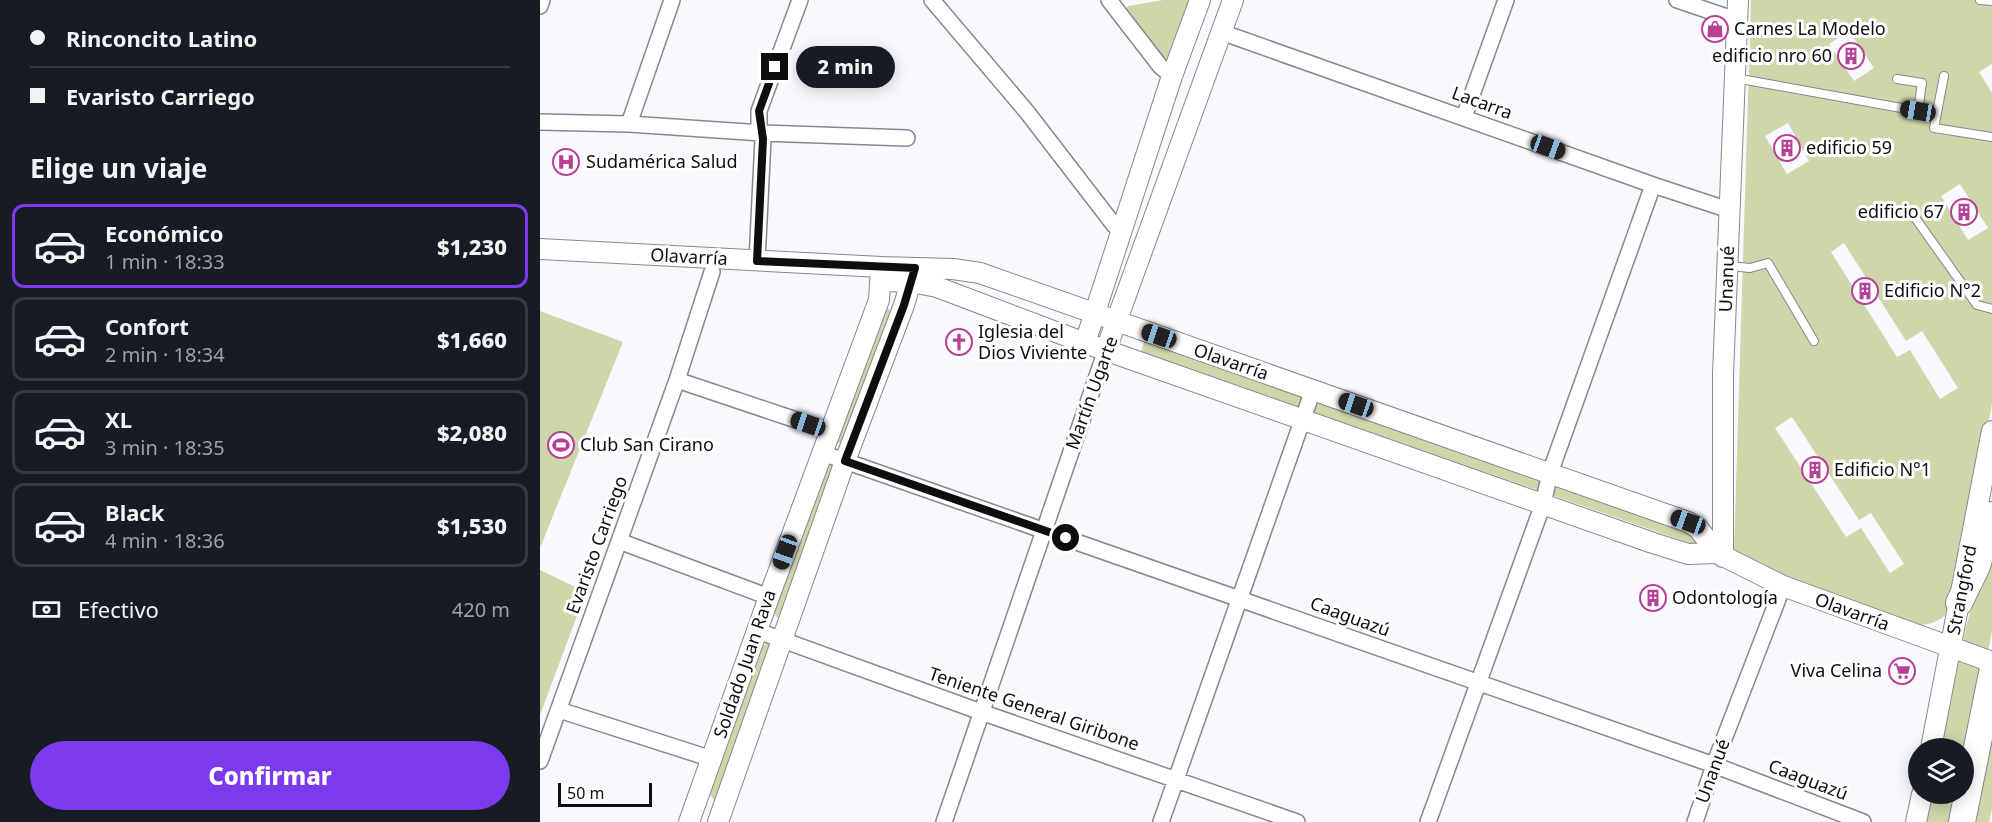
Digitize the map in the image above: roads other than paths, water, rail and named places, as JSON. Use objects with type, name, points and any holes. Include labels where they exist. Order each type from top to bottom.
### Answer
[{"type":"highway","points":[[1959,603],[1977,566],[1992,515]]},
{"type":"highway","points":[[1962,822],[1992,673]]},
{"type":"street","points":[[540,6],[542,0]]},
{"type":"street","points":[[629,124],[672,0]]},
{"type":"street","points":[[757,261],[762,133],[759,111],[800,0]]},
{"type":"street","points":[[932,0],[1027,112],[1121,231]]},
{"type":"street","points":[[1109,0],[1160,66],[1172,76]]},
{"type":"street","name":"Martín Ugarte","points":[[1086,343],[1172,76],[1200,0]]},
{"type":"street","name":"Martín Ugarte","points":[[944,822],[1107,350],[1233,0]]},
{"type":"street","points":[[1464,117],[1506,0]]},
{"type":"street","points":[[1677,0],[1737,20]]},
{"type":"street","name":"Unanué","points":[[1720,555],[1723,375],[1738,0]]},
{"type":"street","name":"Lacarra","points":[[1221,32],[1729,210]]},
{"type":"street","points":[[540,122],[629,124],[762,133],[907,138]]},
{"type":"street","points":[[1428,822],[1543,504],[1550,473],[1653,185]]},
{"type":"street","name":"Olavarría","points":[[540,249],[757,261],[881,274]]},
{"type":"street","name":"Olavarría","points":[[540,262],[712,272],[913,275],[953,269],[980,273],[1688,522],[1698,528],[1720,555]]},
{"type":"street","name":"Evaristo Carriego","points":[[540,761],[677,380],[712,272]]},
{"type":"street","name":"Soldado Juan Rava","points":[[692,816],[768,597],[879,300],[881,274]]},
{"type":"street","name":"Olavarría","points":[[913,275],[937,287],[1086,343],[1543,504],[1688,554],[1720,555],[1783,586],[1992,662]]},
{"type":"street","name":"Soldado Juan Rava","points":[[722,821],[782,640],[913,275]]},
{"type":"street","points":[[677,380],[829,431]]},
{"type":"street","points":[[1161,822],[1314,390]]},
{"type":"street","name":"Strangford","points":[[1934,738],[1959,650],[1959,603],[1992,431]]},
{"type":"street","name":"Caaguazú","points":[[822,453],[1714,765],[1863,822]]},
{"type":"street","points":[[619,541],[768,597]]},
{"type":"street","name":"Unanué","points":[[1695,822],[1714,765],[1783,586]]},
{"type":"street","name":"Teniente General Giribone","points":[[758,631],[981,712],[1297,822]]},
{"type":"street","points":[[559,710],[712,759]]},
{"type":"street","points":[[1916,822],[1920,804]]},
{"type":"street","points":[[692,816],[722,821]]},
{"type":"lane","points":[[1980,0],[1992,1]]},
{"type":"lane","points":[[1944,76],[1934,129],[1992,137]]},
{"type":"lane","points":[[1734,78],[1918,111],[1922,83],[1897,79]]},
{"type":"lane","points":[[1911,212],[1977,305],[1992,309]]},
{"type":"lane","points":[[1728,266],[1750,268],[1768,263],[1814,341]]},
{"type":"place","name":"Carnes La Modelo","points":[[1715,29]]},
{"type":"place","name":"edificio nro 60","points":[[1851,56]]},
{"type":"place","name":"edificio 59","points":[[1787,148]]},
{"type":"place","name":"Sudamérica Salud","points":[[566,162]]},
{"type":"place","name":"edificio 67","points":[[1964,212]]},
{"type":"place","name":"Edificio N°2","points":[[1865,291]]},
{"type":"place","name":"Iglesia del Dios Viviente","points":[[959,342]]},
{"type":"place","name":"Club San Cirano","points":[[561,445]]},
{"type":"place","name":"Edificio N°1","points":[[1815,470]]},
{"type":"place","name":"Odontología","points":[[1653,598]]},
{"type":"place","name":"Viva Celina","points":[[1902,671]]}]
